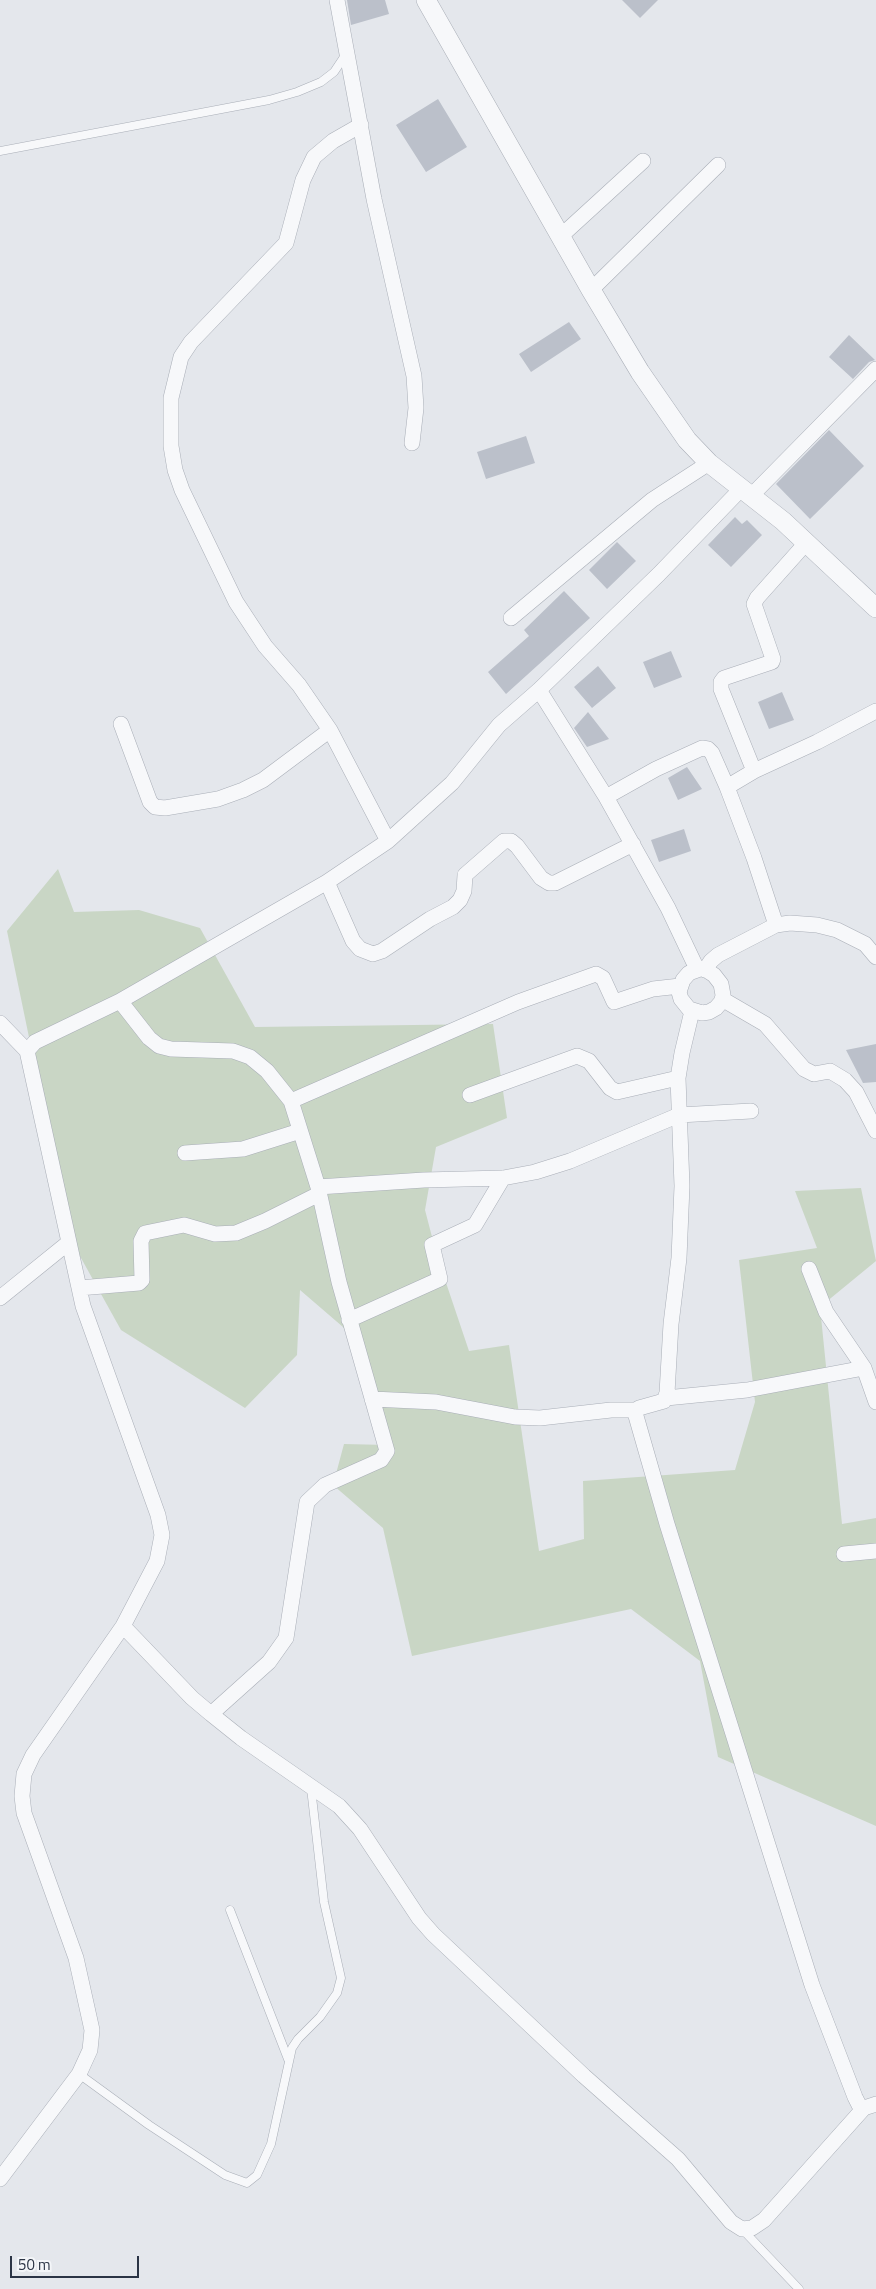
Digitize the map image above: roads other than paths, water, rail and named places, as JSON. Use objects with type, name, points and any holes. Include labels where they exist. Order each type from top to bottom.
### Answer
[{"type":"street","points":[[337,0],[374,199],[414,376],[416,408],[412,443]]},
{"type":"street","points":[[426,0],[591,290],[640,372],[687,440],[709,463],[806,543],[876,608]]},
{"type":"street","points":[[361,125],[333,141],[314,157],[303,180],[286,243],[191,342],[181,357],[172,398],[171,446],[174,470],[216,563],[247,619],[265,646],[299,685],[330,730],[388,841]]},
{"type":"street","points":[[562,236],[643,161]]},
{"type":"street","points":[[591,290],[718,165]]},
{"type":"street","points":[[27,1051],[35,1042],[120,1001],[327,882],[388,841],[452,783],[499,725],[539,690],[876,369]]},
{"type":"street","points":[[511,618],[645,506],[675,484],[709,463]]},
{"type":"street","points":[[754,771],[721,689],[721,682],[724,678],[772,662],[773,659],[754,604],[757,598],[806,543]]},
{"type":"street","points":[[539,690],[606,797],[701,969],[714,975],[721,984],[722,999]]},
{"type":"street","points":[[726,787],[754,771],[817,742],[876,711]]},
{"type":"street","points":[[121,724],[150,802],[155,807],[165,808],[218,799],[243,790],[269,776],[330,730]]},
{"type":"street","points":[[606,797],[656,769],[702,748],[708,749],[726,787],[754,858],[776,925]]},
{"type":"street","points":[[327,882],[353,941],[360,949],[373,954],[382,951],[430,919],[453,907],[460,900],[464,891],[465,875],[504,841],[511,841],[541,878],[549,883],[555,883],[632,844]]},
{"type":"street","points":[[722,999],[708,1012],[702,1014],[692,1011],[681,999],[680,986],[689,974],[701,969],[718,955],[776,925],[817,925],[837,930],[865,944],[876,958]]},
{"type":"street","points":[[291,1101],[518,1002],[596,974],[603,978],[614,1002],[659,988],[680,986]]},
{"type":"street","points":[[722,999],[765,1024],[804,1069],[814,1074],[830,1071],[845,1080],[856,1092],[875,1125]]},
{"type":"street","points":[[120,1001],[149,1038],[159,1046],[170,1049],[233,1051],[250,1057],[267,1071],[291,1101],[318,1191],[349,1320],[386,1445],[386,1455],[381,1460],[325,1485],[307,1502],[286,1638],[269,1662],[212,1714]]},
{"type":"street","points":[[666,1398],[671,1324],[679,1258],[682,1186],[678,1078],[692,1011]]},
{"type":"street","points":[[0,1023],[27,1051],[83,1306],[158,1514],[162,1535],[157,1561],[123,1626],[33,1755],[24,1774],[22,1796],[24,1813],[76,1958],[92,2030],[90,2050],[79,2074],[0,2179]]},
{"type":"street","points":[[470,1095],[577,1056],[589,1061],[610,1088],[617,1092],[678,1078]]},
{"type":"street","points":[[79,1288],[139,1283],[142,1280],[141,1241],[145,1233],[184,1225],[226,1235],[266,1221],[318,1191],[424,1180],[503,1178],[535,1172],[570,1161],[679,1115],[751,1111]]},
{"type":"street","points":[[185,1153],[243,1149],[300,1131]]},
{"type":"street","points":[[349,1320],[435,1282],[440,1278],[432,1244],[475,1225],[503,1178]]},
{"type":"street","points":[[0,1298],[68,1243]]},
{"type":"street","points":[[809,1269],[826,1312],[864,1368],[876,1402]]},
{"type":"street","points":[[372,1399],[436,1402],[515,1417],[540,1418],[611,1410],[636,1410],[666,1398],[747,1390],[864,1368]]},
{"type":"street","points":[[636,1410],[666,1524],[812,1985],[854,2097],[858,2105],[870,2106]]},
{"type":"street","points":[[844,1554],[876,1551]]},
{"type":"street","points":[[123,1626],[192,1698],[241,1738],[339,1806],[360,1829],[419,1918],[432,1934],[584,2076],[678,2159],[731,2222],[742,2229],[752,2228],[764,2220],[870,2106]]},
{"type":"lane","points":[[0,152],[216,111],[297,92],[321,82],[334,72],[347,53]]},
{"type":"lane","points":[[79,2074],[150,2125],[225,2175],[247,2183],[257,2175],[271,2144],[288,2059],[298,2038],[320,2017],[337,1993],[341,1978],[324,1902],[312,1788]]},
{"type":"lane","points":[[230,1910],[288,2059]]},
{"type":"lane","points":[[742,2229],[799,2289]]}]
